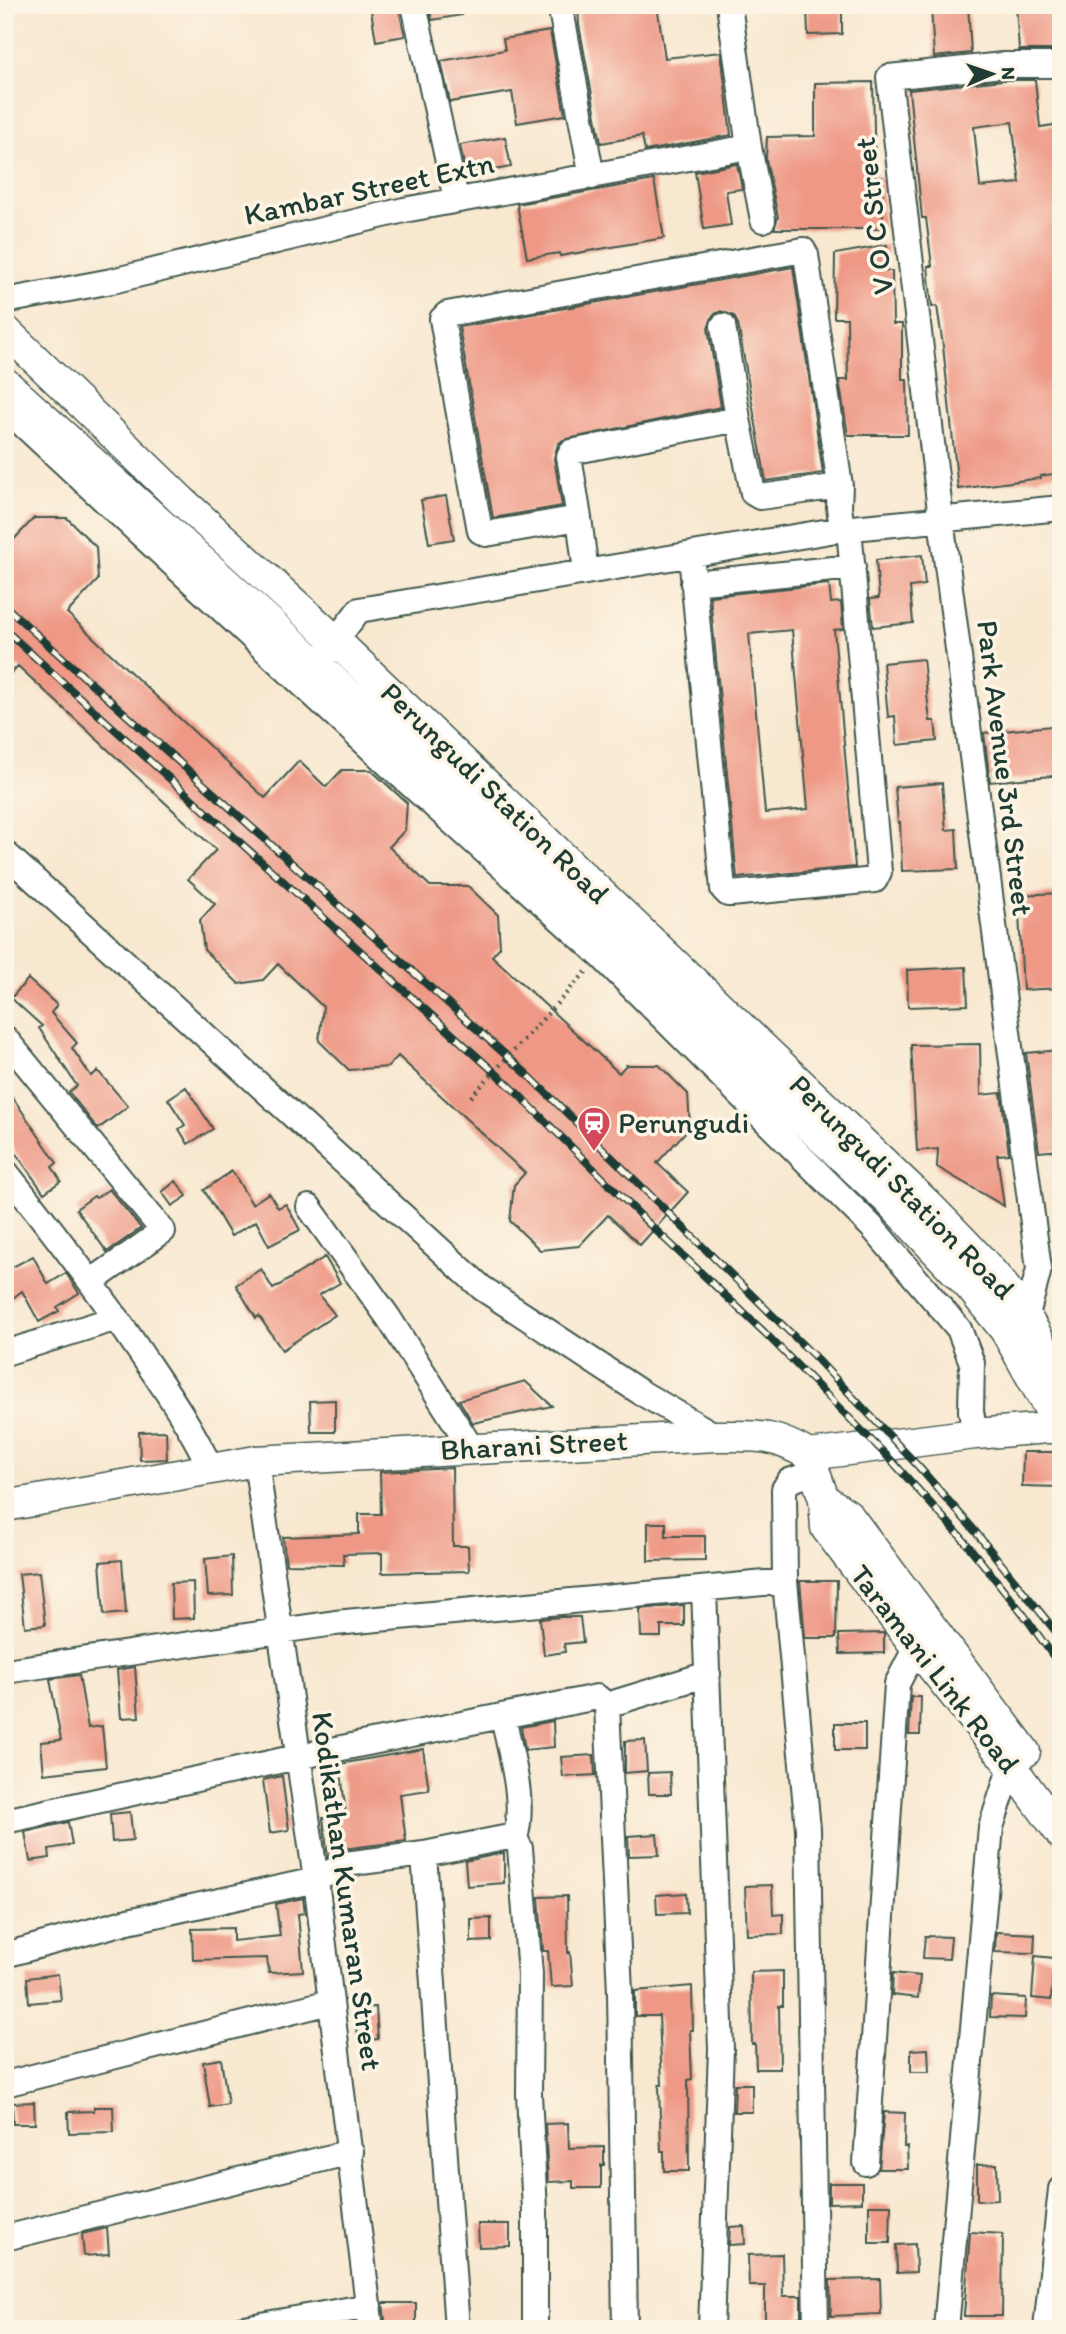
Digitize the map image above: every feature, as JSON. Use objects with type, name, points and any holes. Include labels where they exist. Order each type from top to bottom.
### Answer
[{"type":"street","points":[[414,5],[456,199]]},
{"type":"street","points":[[560,5],[592,177]]},
{"type":"street","points":[[729,5],[762,220]]},
{"type":"street","name":"V O C Street","points":[[941,519],[889,77],[1003,65],[1061,65]]},
{"type":"street","name":"Kambar Street Extn","points":[[5,301],[112,281],[456,199],[592,177],[749,147]]},
{"type":"street","points":[[579,518],[486,534],[480,531],[442,319],[447,314],[803,250],[806,255],[840,486],[839,507],[853,567],[879,872],[875,880],[731,894],[723,889],[691,555]]},
{"type":"street","points":[[723,326],[753,492],[760,497],[840,486]]},
{"type":"street","name":"Perungudi Station Road","points":[[5,330],[182,501],[336,641],[995,1272],[1027,1315],[1055,1376],[1060,1427]]},
{"type":"street","name":"Perungudi Station Road","points":[[5,383],[316,664],[400,759],[887,1199],[971,1288],[1005,1330],[1060,1427]]},
{"type":"street","points":[[5,408],[400,759],[872,1227],[958,1329],[972,1363],[971,1411],[975,1434]]},
{"type":"street","points":[[586,572],[569,456],[571,452],[738,419]]},
{"type":"street","points":[[316,664],[359,610],[846,528],[1061,508]]},
{"type":"street","name":"Park Avenue 3rd Street","points":[[941,519],[1039,1269],[1027,1315]]},
{"type":"street","points":[[693,583],[853,567]]},
{"type":"street","points":[[5,853],[482,1288],[640,1392],[716,1436]]},
{"type":"street","points":[[5,1038],[163,1231],[92,1281]]},
{"type":"street","points":[[5,1171],[92,1281],[160,1381],[203,1451],[211,1470]]},
{"type":"street","points":[[309,1207],[388,1317],[472,1449]]},
{"type":"street","points":[[5,1353],[117,1318]]},
{"type":"street","points":[[816,2329],[808,1829],[785,1581],[784,1489],[789,1481],[975,1434],[1060,1427]]},
{"type":"street","name":"Bharani Street","points":[[5,1506],[256,1461],[716,1436],[769,1436],[787,1442],[816,1475]]},
{"type":"street","name":"Kodikathan Kumaran Street","points":[[256,1461],[316,1880],[370,2318]]},
{"type":"street","name":"Taramani Link Road","points":[[816,1475],[827,1528],[1061,1834]]},
{"type":"street","name":"Taramani Link Road","points":[[816,1475],[1061,1803]]},
{"type":"street","points":[[5,1671],[335,1623],[785,1581]]},
{"type":"street","points":[[704,1589],[721,2049],[711,2329]]},
{"type":"street","points":[[866,2163],[897,1684],[916,1647]]},
{"type":"street","points":[[607,1705],[708,1674]]},
{"type":"street","points":[[5,1821],[297,1757],[597,1697],[607,1705],[620,1992],[625,2329]]},
{"type":"street","points":[[503,1716],[519,1806],[519,1825],[515,1838],[520,1848],[530,1974],[529,2094],[535,2211],[536,2329]]},
{"type":"street","points":[[946,2329],[992,1827],[1011,1766]]},
{"type":"street","points":[[5,1955],[128,1921],[316,1880],[345,1864],[515,1838]]},
{"type":"street","points":[[424,1853],[457,2329]]},
{"type":"street","points":[[5,2084],[330,2002]]},
{"type":"street","points":[[5,2238],[351,2152]]},
{"type":"street","points":[[1046,2329],[1061,2189]]},
{"type":"street","points":[[239,2329],[370,2318]]},
{"type":"path","points":[[471,1097],[600,955]]},
{"type":"building","points":[[398,5],[405,36],[376,41],[371,10]]},
{"type":"building","points":[[429,5],[461,5],[462,15],[432,20]]},
{"type":"building","points":[[578,5],[657,5],[665,58],[721,52],[731,135],[645,151],[642,136],[601,143],[579,25]]},
{"type":"building","points":[[807,5],[842,5],[842,34],[808,35]]},
{"type":"building","points":[[968,5],[971,53],[934,57],[931,7]]},
{"type":"building","points":[[1016,5],[1061,5],[1061,50],[1019,50]]},
{"type":"building","points":[[550,31],[565,115],[517,123],[512,92],[450,102],[441,61],[505,50],[503,39]]},
{"type":"building","points":[[1004,80],[1035,80],[1040,127],[1061,124],[1061,473],[958,489],[943,346],[937,306],[932,307],[928,266],[932,266],[926,218],[922,218],[909,90]],"holes":[[[1012,122],[1020,183],[980,187],[974,127]]]},
{"type":"building","points":[[873,82],[875,177],[882,177],[883,229],[774,229],[778,217],[766,159],[767,137],[815,136],[815,83]]},
{"type":"building","points":[[505,137],[511,167],[466,175],[460,145]]},
{"type":"building","points":[[737,164],[742,189],[726,191],[731,225],[704,229],[695,172]]},
{"type":"building","points":[[654,180],[664,238],[560,256],[559,253],[527,258],[517,204]]},
{"type":"building","points":[[887,245],[887,271],[892,271],[893,324],[902,324],[902,379],[907,379],[908,435],[848,435],[839,380],[848,380],[847,318],[834,318],[835,254]]},
{"type":"building","points":[[793,267],[823,473],[766,481],[738,324],[734,316],[721,311],[713,315],[708,328],[721,407],[563,440],[558,444],[554,458],[562,506],[493,518],[459,327]]},
{"type":"building","points":[[446,496],[454,539],[429,543],[421,500]]},
{"type":"building","points":[[34,518],[67,518],[96,547],[98,580],[67,613],[265,798],[299,761],[326,787],[342,770],[371,770],[407,803],[405,830],[389,847],[430,886],[468,886],[498,915],[500,947],[492,956],[619,1073],[626,1065],[659,1065],[688,1094],[690,1127],[657,1163],[688,1192],[640,1245],[608,1215],[579,1246],[540,1250],[510,1221],[514,1185],[525,1173],[398,1056],[388,1067],[349,1070],[319,1041],[323,1007],[278,964],[263,980],[239,984],[204,950],[200,920],[215,904],[188,879],[216,850],[18,666],[5,679],[5,549]]},
{"type":"building","points":[[922,555],[925,585],[910,587],[913,623],[873,627],[870,599],[879,598],[876,560]]},
{"type":"building","points":[[829,584],[831,603],[841,602],[843,629],[834,630],[855,867],[737,878],[710,596]],"holes":[[[792,630],[808,809],[765,813],[749,634]]]},
{"type":"building","points":[[923,659],[930,721],[935,721],[937,741],[897,745],[895,716],[888,717],[883,663]]},
{"type":"building","points":[[1061,725],[1061,775],[990,782],[984,733]]},
{"type":"building","points":[[942,783],[946,830],[956,829],[958,869],[902,871],[895,787]]},
{"type":"building","points":[[1061,893],[1061,988],[1023,990],[1018,895]]},
{"type":"building","points":[[966,967],[968,1005],[908,1007],[907,970]]},
{"type":"building","points":[[28,979],[57,1005],[51,1013],[77,1043],[72,1048],[91,1076],[98,1071],[128,1106],[98,1129],[69,1092],[77,1086],[39,1028],[42,1026],[11,998]]},
{"type":"building","points":[[980,1044],[981,1095],[1001,1093],[1009,1154],[997,1155],[1004,1206],[937,1167],[938,1149],[917,1151],[911,1045]]},
{"type":"building","points":[[1061,1050],[1061,1150],[1039,1152],[1026,1053]]},
{"type":"building","points":[[5,1086],[57,1163],[52,1167],[61,1181],[44,1193],[5,1138]]},
{"type":"building","points":[[186,1087],[213,1129],[188,1144],[179,1129],[185,1125],[168,1099]]},
{"type":"building","points":[[232,1171],[252,1204],[269,1193],[278,1208],[286,1204],[300,1230],[269,1246],[256,1221],[231,1236],[204,1190]]},
{"type":"building","points":[[176,1181],[187,1196],[172,1206],[162,1192]]},
{"type":"building","points":[[109,1189],[141,1228],[107,1252],[76,1209]]},
{"type":"building","points":[[33,1256],[48,1284],[66,1273],[79,1293],[57,1307],[59,1311],[39,1322],[22,1291],[5,1304],[5,1271]]},
{"type":"building","points":[[325,1257],[340,1283],[319,1295],[335,1315],[282,1350],[259,1316],[256,1318],[236,1285],[261,1269],[273,1289]]},
{"type":"building","points":[[525,1381],[552,1406],[473,1423],[459,1400]]},
{"type":"building","points":[[335,1400],[335,1432],[311,1432],[310,1401]]},
{"type":"building","points":[[166,1431],[167,1459],[140,1460],[139,1432]]},
{"type":"building","points":[[1023,1452],[1061,1452],[1061,1487],[1022,1486]]},
{"type":"building","points":[[452,1468],[453,1546],[468,1546],[469,1571],[382,1573],[382,1553],[343,1554],[344,1565],[286,1564],[283,1537],[359,1534],[359,1514],[381,1514],[380,1472]]},
{"type":"building","points":[[648,1523],[666,1523],[666,1536],[705,1536],[705,1560],[648,1561]]},
{"type":"building","points":[[232,1556],[233,1595],[208,1596],[205,1559]]},
{"type":"building","points":[[122,1560],[126,1613],[104,1615],[100,1562]]},
{"type":"building","points":[[39,1572],[45,1625],[25,1627],[19,1574]]},
{"type":"building","points":[[800,1581],[837,1581],[836,1638],[805,1638]]},
{"type":"building","points":[[193,1582],[194,1618],[172,1619],[171,1583]]},
{"type":"building","points":[[684,1605],[684,1626],[661,1626],[661,1637],[641,1637],[640,1609]]},
{"type":"building","points":[[580,1617],[583,1642],[564,1644],[565,1652],[544,1655],[540,1619]]},
{"type":"building","points":[[884,1633],[884,1653],[840,1654],[839,1634]]},
{"type":"building","points":[[135,1667],[139,1717],[121,1718],[117,1670]]},
{"type":"building","points":[[79,1675],[88,1728],[102,1726],[106,1767],[44,1774],[41,1742],[61,1740],[50,1679]]},
{"type":"building","points":[[911,1697],[921,1697],[920,1735],[909,1735]]},
{"type":"building","points":[[553,1721],[554,1747],[525,1750],[521,1727]]},
{"type":"building","points":[[835,1723],[865,1723],[865,1750],[835,1750]]},
{"type":"building","points":[[645,1740],[647,1771],[625,1773],[625,1741]]},
{"type":"building","points":[[423,1749],[429,1790],[400,1794],[406,1841],[343,1849],[328,1857],[323,1818],[346,1815],[340,1764]]},
{"type":"building","points":[[594,1755],[595,1775],[563,1777],[561,1757]]},
{"type":"building","points":[[670,1772],[671,1794],[649,1794],[648,1773]]},
{"type":"building","points":[[282,1776],[289,1830],[270,1833],[263,1780]]},
{"type":"building","points":[[130,1812],[133,1840],[112,1842],[110,1814]]},
{"type":"building","points":[[68,1822],[72,1845],[49,1849],[50,1858],[30,1861],[25,1832]]},
{"type":"building","points":[[657,1834],[659,1855],[629,1856],[628,1836]]},
{"type":"building","points":[[504,1853],[504,1883],[467,1886],[465,1861]]},
{"type":"building","points":[[772,1885],[773,1915],[783,1914],[783,1934],[747,1935],[745,1886]]},
{"type":"building","points":[[686,1893],[687,1913],[657,1914],[656,1895]]},
{"type":"building","points":[[567,1896],[568,1953],[570,1952],[573,1986],[551,1987],[548,1951],[543,1951],[539,1897]]},
{"type":"building","points":[[303,1898],[305,1913],[298,1914],[303,1971],[269,1973],[267,1958],[193,1960],[192,1929],[233,1928],[233,1941],[280,1936],[276,1904]]},
{"type":"building","points":[[491,1918],[491,1941],[471,1942],[471,1919]]},
{"type":"building","points":[[996,1932],[1035,1934],[1034,1953],[995,1952]]},
{"type":"building","points":[[925,1936],[951,1937],[949,1959],[923,1958]]},
{"type":"building","points":[[1035,1956],[1054,1958],[1051,2000],[1032,1998]]},
{"type":"building","points":[[783,1971],[783,2006],[779,2006],[780,2069],[756,2069],[755,2044],[752,2044],[751,1972]]},
{"type":"building","points":[[893,1973],[920,1976],[918,1998],[892,1995]]},
{"type":"building","points":[[58,1974],[61,2000],[29,2003],[27,1978]]},
{"type":"building","points":[[692,1986],[692,2079],[688,2080],[689,2171],[664,2171],[664,2151],[661,2151],[659,2016],[635,2016],[635,1991]]},
{"type":"building","points":[[991,1996],[1026,1998],[1025,2018],[990,2017]]},
{"type":"building","points":[[376,2007],[378,2039],[358,2040],[356,2008]]},
{"type":"building","points":[[928,2049],[929,2072],[911,2072],[911,2050]]},
{"type":"building","points":[[221,2059],[228,2104],[210,2107],[203,2062]]},
{"type":"building","points":[[735,2084],[752,2084],[752,2112],[734,2112]]},
{"type":"building","points":[[34,2102],[35,2124],[13,2124],[12,2103]]},
{"type":"building","points":[[94,2107],[113,2107],[114,2132],[69,2133],[68,2112],[94,2111]]},
{"type":"building","points":[[884,2112],[905,2113],[904,2147],[907,2147],[908,2169],[879,2169]]},
{"type":"building","points":[[568,2123],[569,2148],[604,2147],[601,2188],[573,2188],[573,2181],[548,2182],[545,2124]]},
{"type":"building","points":[[997,2164],[998,2200],[977,2201],[977,2165]]},
{"type":"building","points":[[829,2183],[862,2183],[862,2202],[829,2203]]},
{"type":"building","points":[[869,2205],[891,2205],[890,2243],[869,2243]]},
{"type":"building","points":[[478,2224],[510,2224],[510,2246],[479,2247]]},
{"type":"building","points":[[744,2226],[745,2244],[729,2245],[730,2227]]},
{"type":"building","points":[[107,2228],[109,2254],[84,2256],[82,2234]]},
{"type":"building","points":[[970,2232],[1003,2234],[1002,2316],[964,2316]]},
{"type":"building","points":[[915,2244],[916,2272],[897,2273],[896,2245]]},
{"type":"building","points":[[782,2254],[783,2296],[801,2296],[801,2317],[798,2317],[798,2329],[765,2329],[765,2286],[749,2286],[748,2255]]},
{"type":"building","points":[[880,2279],[881,2314],[831,2316],[830,2280]]},
{"type":"building","points":[[383,2303],[416,2303],[416,2329],[386,2329]]},
{"type":"railway","points":[[5,606],[528,1075],[814,1356],[918,1466],[974,1530],[1061,1638]]},
{"type":"railway","points":[[5,630],[512,1088],[645,1220],[764,1332],[891,1460],[962,1538],[1024,1615],[1061,1667]]},
{"type":"place","name":"Perungudi","points":[[594,1153]]}]
